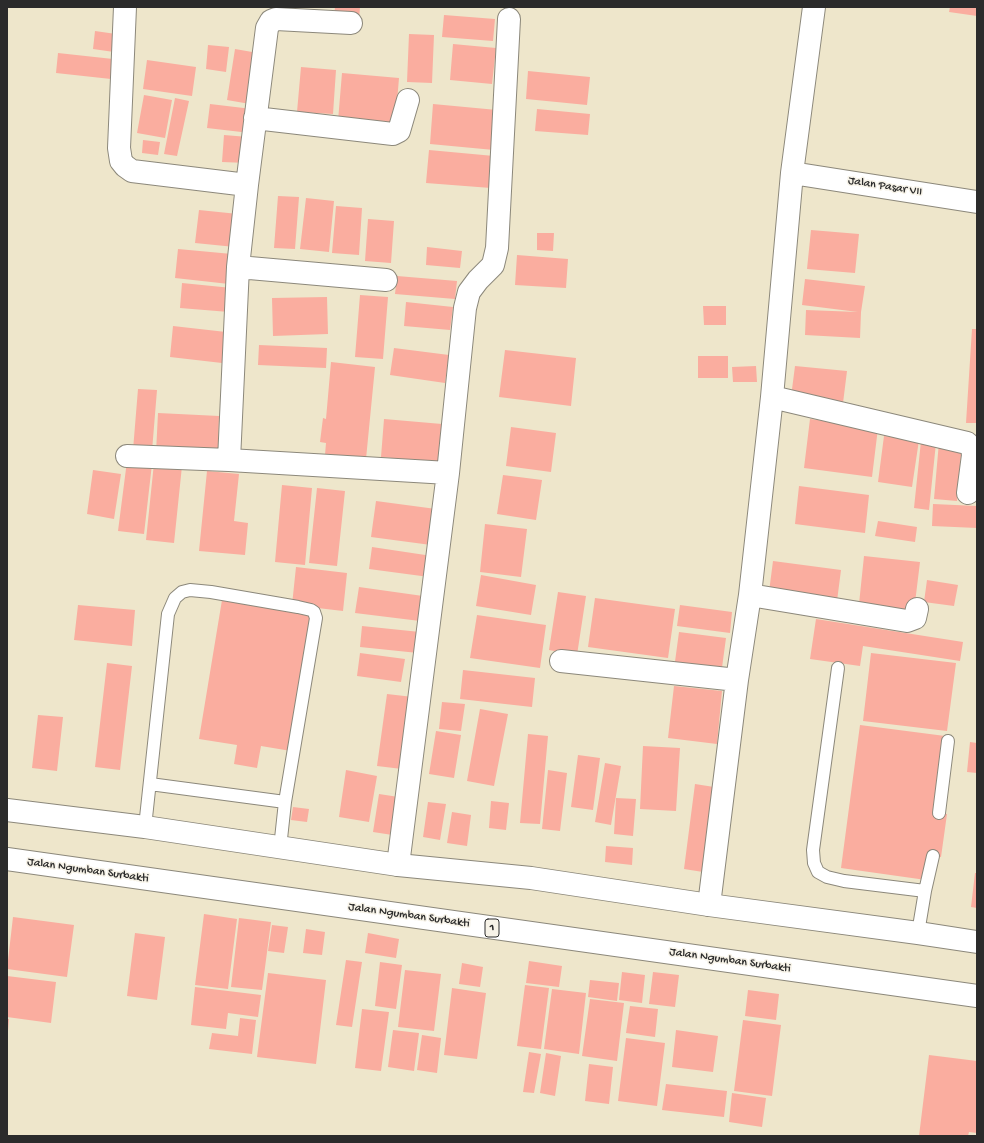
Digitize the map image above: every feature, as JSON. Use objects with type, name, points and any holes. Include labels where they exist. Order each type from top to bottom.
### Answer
[{"type":"main road","points":[[125,7],[119,148],[121,161],[132,171],[247,185]]},
{"type":"main road","points":[[709,905],[737,680],[750,595],[772,397],[792,173],[814,7]]},
{"type":"main road","points":[[229,460],[238,267],[267,28],[271,21],[276,19],[351,23]]},
{"type":"main road","points":[[398,865],[448,473],[466,303],[469,292],[478,280],[493,265],[497,248],[509,19]]},
{"type":"main road","points":[[255,118],[393,134],[399,131],[408,100]]},
{"type":"main road","name":"Jalan Pasar VII","points":[[792,173],[977,202]]},
{"type":"main road","points":[[238,267],[386,280]]},
{"type":"main road","points":[[772,397],[967,443],[972,448],[973,455],[968,493]]},
{"type":"main road","points":[[127,456],[229,460],[448,473]]},
{"type":"main road","points":[[750,595],[907,621],[915,618],[918,608]]},
{"type":"main road","points":[[562,661],[737,680]]},
{"type":"main road","points":[[7,810],[145,827],[398,865],[531,878],[709,905],[977,942]]},
{"type":"main road","name":"Jalan Ngumban Surbakti","points":[[7,859],[977,996]]},
{"type":"lane","points":[[145,827],[168,614],[175,598],[182,592],[190,590],[211,592],[298,607],[311,610],[316,614],[285,802],[280,848]]},
{"type":"lane","points":[[838,668],[813,850],[814,863],[818,872],[828,877],[844,881],[924,891]]},
{"type":"lane","points":[[939,813],[948,741]]},
{"type":"lane","points":[[150,784],[285,802]]},
{"type":"lane","points":[[918,933],[924,891],[933,856]]},
{"type":"building","points":[[335,7],[360,7],[359,20],[334,18]]},
{"type":"building","points":[[950,7],[977,7],[977,16],[949,12]]},
{"type":"building","points":[[444,15],[495,19],[493,41],[442,37]]},
{"type":"building","points":[[95,31],[116,34],[114,52],[93,49]]},
{"type":"building","points":[[409,34],[434,35],[432,83],[407,82]]},
{"type":"building","points":[[453,44],[496,48],[492,84],[450,80]]},
{"type":"building","points":[[208,45],[229,47],[226,72],[206,69]]},
{"type":"building","points":[[235,49],[258,53],[250,104],[227,100]]},
{"type":"building","points":[[58,53],[113,59],[111,79],[56,73]]},
{"type":"building","points":[[147,60],[196,67],[192,96],[143,89]]},
{"type":"building","points":[[301,67],[336,70],[333,114],[297,112]]},
{"type":"building","points":[[528,71],[590,77],[587,105],[526,99]]},
{"type":"building","points":[[342,73],[399,78],[395,126],[338,121]]},
{"type":"building","points":[[144,95],[172,100],[165,138],[137,133]]},
{"type":"building","points":[[175,98],[189,101],[177,156],[164,154]]},
{"type":"building","points":[[210,104],[252,109],[250,133],[207,128]]},
{"type":"building","points":[[433,104],[497,110],[494,150],[430,144]]},
{"type":"building","points":[[537,109],[590,114],[588,135],[535,131]]},
{"type":"building","points":[[224,135],[248,137],[247,163],[222,162]]},
{"type":"building","points":[[143,140],[160,142],[158,155],[142,153]]},
{"type":"building","points":[[429,150],[494,156],[491,188],[426,183]]},
{"type":"building","points":[[278,196],[299,197],[295,249],[274,248]]},
{"type":"building","points":[[306,198],[334,201],[329,252],[300,249]]},
{"type":"building","points":[[336,206],[362,208],[359,255],[332,253]]},
{"type":"building","points":[[199,210],[238,214],[235,247],[195,243]]},
{"type":"building","points":[[368,219],[394,221],[391,263],[365,261]]},
{"type":"building","points":[[811,230],[859,234],[855,273],[807,269]]},
{"type":"building","points":[[537,233],[554,233],[553,251],[537,250]]},
{"type":"building","points":[[427,247],[462,251],[460,268],[426,265]]},
{"type":"building","points":[[178,249],[232,254],[229,284],[175,278]]},
{"type":"building","points":[[517,255],[568,259],[566,288],[515,285]]},
{"type":"building","points":[[397,276],[457,281],[455,299],[395,294]]},
{"type":"building","points":[[805,279],[865,286],[861,312],[860,338],[805,335],[806,310],[858,312],[802,305]]},
{"type":"building","points":[[182,283],[232,288],[229,312],[180,308]]},
{"type":"building","points":[[360,295],[388,297],[383,359],[355,357]]},
{"type":"building","points":[[327,297],[328,334],[273,336],[272,298]]},
{"type":"building","points":[[406,302],[453,307],[450,330],[404,326]]},
{"type":"building","points":[[703,306],[726,306],[726,325],[704,325]]},
{"type":"building","points":[[173,326],[226,332],[222,363],[170,357]]},
{"type":"building","points":[[972,329],[977,329],[977,423],[966,423]]},
{"type":"building","points":[[259,345],[327,348],[326,368],[258,365]]},
{"type":"building","points":[[394,348],[449,355],[445,383],[390,375]]},
{"type":"building","points":[[505,350],[576,358],[571,406],[499,397]]},
{"type":"building","points":[[698,356],[728,356],[728,378],[698,378]]},
{"type":"building","points":[[331,362],[375,367],[366,459],[325,455],[326,443],[320,442],[323,418],[326,419]]},
{"type":"building","points":[[756,366],[757,382],[733,382],[732,367]]},
{"type":"building","points":[[795,366],[847,371],[843,403],[791,397]]},
{"type":"building","points":[[138,389],[157,390],[152,451],[133,450]]},
{"type":"building","points":[[158,413],[219,416],[218,456],[156,453]]},
{"type":"building","points":[[384,419],[442,424],[438,462],[381,457]]},
{"type":"building","points":[[810,419],[878,428],[872,477],[804,468]]},
{"type":"building","points":[[511,427],[556,433],[551,472],[506,466]]},
{"type":"building","points":[[884,436],[919,440],[912,487],[878,482]]},
{"type":"building","points":[[921,441],[936,443],[929,510],[914,508]]},
{"type":"building","points":[[939,442],[962,444],[957,501],[934,499]]},
{"type":"building","points":[[127,461],[152,464],[144,534],[118,531]]},
{"type":"building","points":[[154,463],[182,466],[174,543],[146,540]]},
{"type":"building","points":[[93,470],[121,474],[114,519],[87,514]]},
{"type":"building","points":[[207,471],[239,474],[234,521],[248,523],[245,555],[199,551]]},
{"type":"building","points":[[503,475],[542,480],[536,520],[497,514]]},
{"type":"building","points":[[282,485],[312,488],[305,565],[275,562]]},
{"type":"building","points":[[799,486],[869,495],[865,533],[795,524]]},
{"type":"building","points":[[317,488],[345,491],[337,566],[309,563]]},
{"type":"building","points":[[376,501],[436,509],[431,545],[371,537]]},
{"type":"building","points":[[933,504],[977,506],[977,528],[932,526]]},
{"type":"building","points":[[878,521],[917,527],[915,542],[875,536]]},
{"type":"building","points":[[485,524],[527,529],[521,577],[480,572]]},
{"type":"building","points":[[372,547],[432,556],[429,577],[369,569]]},
{"type":"building","points":[[864,556],[920,562],[914,611],[859,604]]},
{"type":"building","points":[[773,561],[841,570],[837,601],[769,592]]},
{"type":"building","points":[[296,567],[347,573],[343,611],[292,605]]},
{"type":"building","points":[[481,575],[536,585],[531,615],[476,606]]},
{"type":"building","points":[[927,580],[958,585],[954,606],[924,602]]},
{"type":"building","points":[[359,587],[423,596],[420,621],[355,613]]},
{"type":"building","points":[[558,592],[586,596],[577,655],[549,650]]},
{"type":"building","points":[[595,598],[675,609],[668,658],[588,647]]},
{"type":"building","points":[[222,600],[314,615],[291,751],[261,746],[257,768],[234,764],[237,745],[199,739]]},
{"type":"building","points":[[78,605],[135,610],[132,646],[74,640]]},
{"type":"building","points":[[680,605],[732,612],[730,633],[677,626]]},
{"type":"building","points":[[477,615],[546,625],[540,668],[470,658]]},
{"type":"building","points":[[816,619],[963,642],[960,661],[863,646],[860,666],[810,659]]},
{"type":"building","points":[[362,626],[420,632],[418,653],[360,647]]},
{"type":"building","points":[[679,632],[726,638],[721,675],[674,669]]},
{"type":"building","points":[[360,653],[405,659],[401,682],[357,676]]},
{"type":"building","points":[[871,653],[956,663],[947,731],[863,721]]},
{"type":"building","points":[[107,663],[132,666],[120,770],[95,767]]},
{"type":"building","points":[[463,670],[535,678],[532,707],[460,699]]},
{"type":"building","points":[[674,686],[722,691],[717,744],[668,738]]},
{"type":"building","points":[[387,694],[413,697],[402,769],[377,766]]},
{"type":"building","points":[[442,702],[465,704],[461,731],[439,729]]},
{"type":"building","points":[[480,709],[508,714],[494,786],[467,781]]},
{"type":"building","points":[[38,715],[63,717],[57,771],[32,768]]},
{"type":"building","points":[[860,725],[945,736],[935,812],[947,814],[941,857],[933,856],[926,880],[841,868]]},
{"type":"building","points":[[436,731],[461,735],[454,778],[429,774]]},
{"type":"building","points":[[528,734],[548,736],[540,824],[520,823]]},
{"type":"building","points":[[970,742],[977,743],[977,773],[967,772]]},
{"type":"building","points":[[643,746],[680,748],[676,811],[640,809]]},
{"type":"building","points":[[578,755],[600,758],[593,810],[571,807]]},
{"type":"building","points":[[605,763],[621,766],[611,825],[595,822]]},
{"type":"building","points":[[346,770],[377,776],[369,822],[339,817]]},
{"type":"building","points":[[548,770],[567,773],[560,831],[542,829]]},
{"type":"building","points":[[695,784],[714,787],[703,872],[684,869]]},
{"type":"building","points":[[379,794],[405,798],[399,836],[373,832]]},
{"type":"building","points":[[616,798],[636,799],[633,836],[614,834]]},
{"type":"building","points":[[491,801],[509,803],[506,830],[489,828]]},
{"type":"building","points":[[428,802],[446,804],[440,840],[423,837]]},
{"type":"building","points":[[293,807],[309,809],[307,822],[291,820]]},
{"type":"building","points":[[452,812],[471,815],[467,846],[447,843]]},
{"type":"building","points":[[606,846],[633,848],[632,865],[605,862]]},
{"type":"building","points":[[975,873],[977,873],[977,908],[971,907]]},
{"type":"building","points":[[204,914],[237,919],[228,989],[195,985]]},
{"type":"building","points":[[13,917],[74,925],[67,977],[7,969]]},
{"type":"building","points":[[239,918],[271,922],[262,990],[231,987]]},
{"type":"building","points":[[272,925],[288,927],[284,953],[268,951]]},
{"type":"building","points":[[306,929],[325,932],[322,955],[303,953]]},
{"type":"building","points":[[135,933],[165,937],[157,1000],[127,996]]},
{"type":"building","points":[[368,933],[399,939],[396,958],[365,953]]},
{"type":"building","points":[[346,960],[362,962],[352,1027],[336,1025]]},
{"type":"building","points":[[529,961],[562,966],[559,987],[526,983]]},
{"type":"building","points":[[380,962],[402,965],[396,1009],[375,1006]]},
{"type":"building","points":[[462,963],[483,967],[480,987],[459,984]]},
{"type":"building","points":[[405,970],[441,974],[434,1031],[398,1027]]},
{"type":"building","points":[[622,972],[645,975],[642,1003],[619,1000]]},
{"type":"building","points":[[653,972],[679,975],[675,1007],[649,1004]]},
{"type":"building","points":[[268,973],[326,980],[316,1064],[257,1057]]},
{"type":"building","points":[[7,976],[56,982],[51,1023],[7,1017]]},
{"type":"building","points":[[590,980],[619,983],[617,1001],[588,997]]},
{"type":"building","points":[[525,985],[549,988],[541,1049],[517,1046]]},
{"type":"building","points":[[195,987],[261,995],[258,1017],[228,1013],[226,1029],[191,1025]]},
{"type":"building","points":[[452,988],[486,993],[477,1059],[444,1055]]},
{"type":"building","points":[[552,989],[586,993],[579,1054],[544,1049]]},
{"type":"building","points":[[748,990],[779,994],[776,1020],[745,1016]]},
{"type":"building","points":[[590,999],[624,1003],[617,1061],[582,1056]]},
{"type":"building","points":[[630,1006],[658,1009],[655,1037],[626,1033]]},
{"type":"building","points":[[362,1009],[389,1012],[381,1071],[355,1068]]},
{"type":"building","points":[[240,1018],[256,1020],[252,1054],[209,1049],[212,1033],[238,1036]]},
{"type":"building","points":[[7,1019],[9,1019],[8,1031],[7,1031]]},
{"type":"building","points":[[743,1020],[781,1025],[772,1096],[734,1091]]},
{"type":"building","points":[[393,1030],[419,1033],[414,1071],[388,1067]]},
{"type":"building","points":[[676,1030],[718,1036],[713,1072],[672,1067]]},
{"type":"building","points":[[422,1035],[441,1038],[437,1073],[417,1070]]},
{"type":"building","points":[[626,1038],[665,1043],[657,1106],[618,1101]]},
{"type":"building","points":[[529,1052],[541,1054],[534,1093],[523,1092]]},
{"type":"building","points":[[546,1053],[561,1056],[555,1096],[540,1093]]},
{"type":"building","points":[[929,1055],[977,1061],[977,1133],[969,1132],[968,1136],[919,1136]]},
{"type":"building","points":[[589,1064],[613,1067],[609,1104],[585,1101]]},
{"type":"building","points":[[666,1084],[727,1091],[724,1117],[662,1110]]},
{"type":"building","points":[[732,1093],[766,1098],[762,1127],[729,1122]]}]
